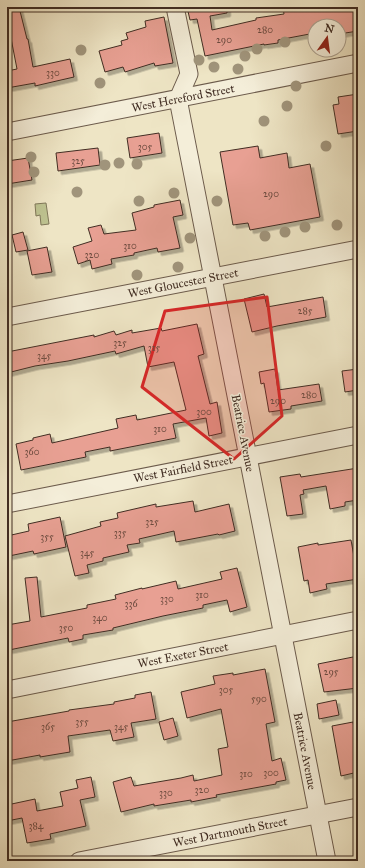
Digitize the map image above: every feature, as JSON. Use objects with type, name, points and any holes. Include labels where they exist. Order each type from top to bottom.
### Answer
[{"type":"street","points":[[175,7],[189,74],[178,99]]},
{"type":"street","name":"West Hereford Street","points":[[7,132],[358,63]]},
{"type":"street","name":"Beatrice Avenue","points":[[178,99],[327,861]]},
{"type":"street","name":"West Gloucester Street","points":[[7,317],[358,249]]},
{"type":"street","name":"West Fairfield Street","points":[[7,504],[358,435]]},
{"type":"street","name":"West Exeter Street","points":[[7,690],[358,620]]},
{"type":"street","name":"West Dartmouth Street","points":[[78,861],[358,807]]},
{"type":"highlighted area","points":[[267,297],[282,416],[234,459],[142,387],[165,311]]},
{"type":"green space","points":[[46,203],[49,224],[41,225],[40,215],[36,216],[35,204]]},
{"type":"building","points":[[7,7],[19,7],[28,39],[33,67],[70,59],[74,77],[35,86],[35,83],[7,88],[7,71],[17,69],[9,28],[7,29]]},
{"type":"building","points":[[187,7],[227,7],[227,13],[210,16],[212,30],[256,20],[256,18],[284,14],[283,7],[313,7],[314,11],[340,7],[355,7],[358,31],[347,33],[347,18],[307,18],[307,35],[278,40],[278,43],[264,44],[205,56],[197,19],[190,20]]},
{"type":"building","points":[[164,17],[173,63],[155,66],[154,63],[125,72],[123,67],[105,72],[99,51],[122,45],[121,41],[128,39],[126,33],[146,27],[145,21]]},
{"type":"building","points":[[358,94],[358,131],[338,134],[333,105],[339,104],[338,97]]},
{"type":"building","points":[[159,133],[162,153],[130,158],[127,138]]},
{"type":"building","points":[[258,146],[260,158],[287,153],[289,168],[310,164],[320,217],[250,230],[248,223],[233,225],[220,152]]},
{"type":"building","points":[[98,148],[100,165],[58,171],[56,153]]},
{"type":"building","points":[[28,158],[32,180],[7,184],[7,161]]},
{"type":"building","points":[[180,200],[183,215],[173,217],[180,248],[158,252],[157,248],[134,253],[134,255],[111,259],[112,264],[92,269],[90,260],[78,264],[73,247],[92,241],[88,228],[101,225],[104,234],[136,230],[132,213],[154,207],[154,205]]},
{"type":"building","points":[[23,232],[28,250],[16,252],[12,235]]},
{"type":"building","points":[[47,247],[52,272],[32,275],[27,251]]},
{"type":"building","points":[[264,294],[267,307],[323,297],[326,317],[252,332],[244,299]]},
{"type":"building","points":[[197,324],[204,354],[198,356],[210,404],[217,402],[222,433],[209,436],[206,418],[173,424],[176,438],[110,451],[110,447],[85,452],[86,457],[21,470],[16,444],[50,434],[52,443],[118,428],[116,419],[136,415],[137,420],[186,410],[174,362],[148,367],[144,346],[116,354],[115,351],[35,366],[7,373],[7,352],[94,335],[94,337],[114,331],[116,335],[132,330],[132,333],[161,328],[162,331]]},
{"type":"building","points":[[275,369],[278,390],[319,384],[322,401],[291,406],[291,409],[269,412],[264,383],[261,384],[259,372]]},
{"type":"building","points":[[358,369],[358,390],[345,392],[342,371]]},
{"type":"building","points":[[358,468],[358,500],[345,502],[345,506],[330,509],[326,486],[303,490],[304,494],[300,495],[303,514],[287,516],[280,477],[300,474],[301,477]]},
{"type":"building","points":[[193,501],[195,512],[229,504],[235,531],[176,542],[174,531],[139,539],[140,543],[127,545],[129,552],[103,558],[103,561],[87,565],[89,573],[75,576],[65,536],[101,526],[100,522],[118,518],[117,513],[156,504],[156,507]]},
{"type":"building","points":[[60,517],[66,547],[34,554],[33,551],[9,556],[7,536],[29,531],[28,524]]},
{"type":"building","points":[[351,540],[358,579],[326,584],[327,589],[310,593],[308,580],[304,581],[298,547],[318,543],[318,545]]},
{"type":"building","points":[[237,568],[247,607],[230,612],[227,600],[203,605],[203,608],[113,628],[113,630],[83,635],[83,639],[69,642],[68,638],[9,650],[7,625],[30,621],[25,578],[37,577],[41,617],[87,608],[87,605],[116,599],[115,595],[142,588],[176,581],[178,589],[222,579],[220,572]]},
{"type":"building","points":[[358,656],[358,688],[324,692],[318,664]]},
{"type":"building","points":[[265,669],[275,722],[266,724],[272,761],[281,758],[286,780],[276,782],[276,784],[216,795],[217,797],[191,802],[191,800],[154,806],[154,804],[121,812],[113,782],[131,777],[134,786],[193,775],[194,781],[222,775],[218,749],[228,747],[221,709],[187,718],[181,692],[215,684],[213,676],[233,673],[233,675]]},
{"type":"building","points":[[151,692],[156,719],[131,723],[134,737],[113,741],[110,730],[68,736],[70,752],[40,757],[40,755],[7,761],[7,722],[69,710],[114,704],[114,702],[135,698],[135,695]]},
{"type":"building","points":[[336,700],[339,715],[319,719],[317,704]]},
{"type":"building","points":[[173,718],[178,736],[164,740],[159,722]]},
{"type":"building","points":[[353,722],[358,751],[358,772],[341,776],[332,726]]},
{"type":"building","points":[[91,777],[95,797],[80,800],[86,826],[50,834],[51,839],[27,843],[22,818],[7,821],[7,805],[35,799],[37,811],[63,806],[60,792],[78,788],[76,780]]}]
